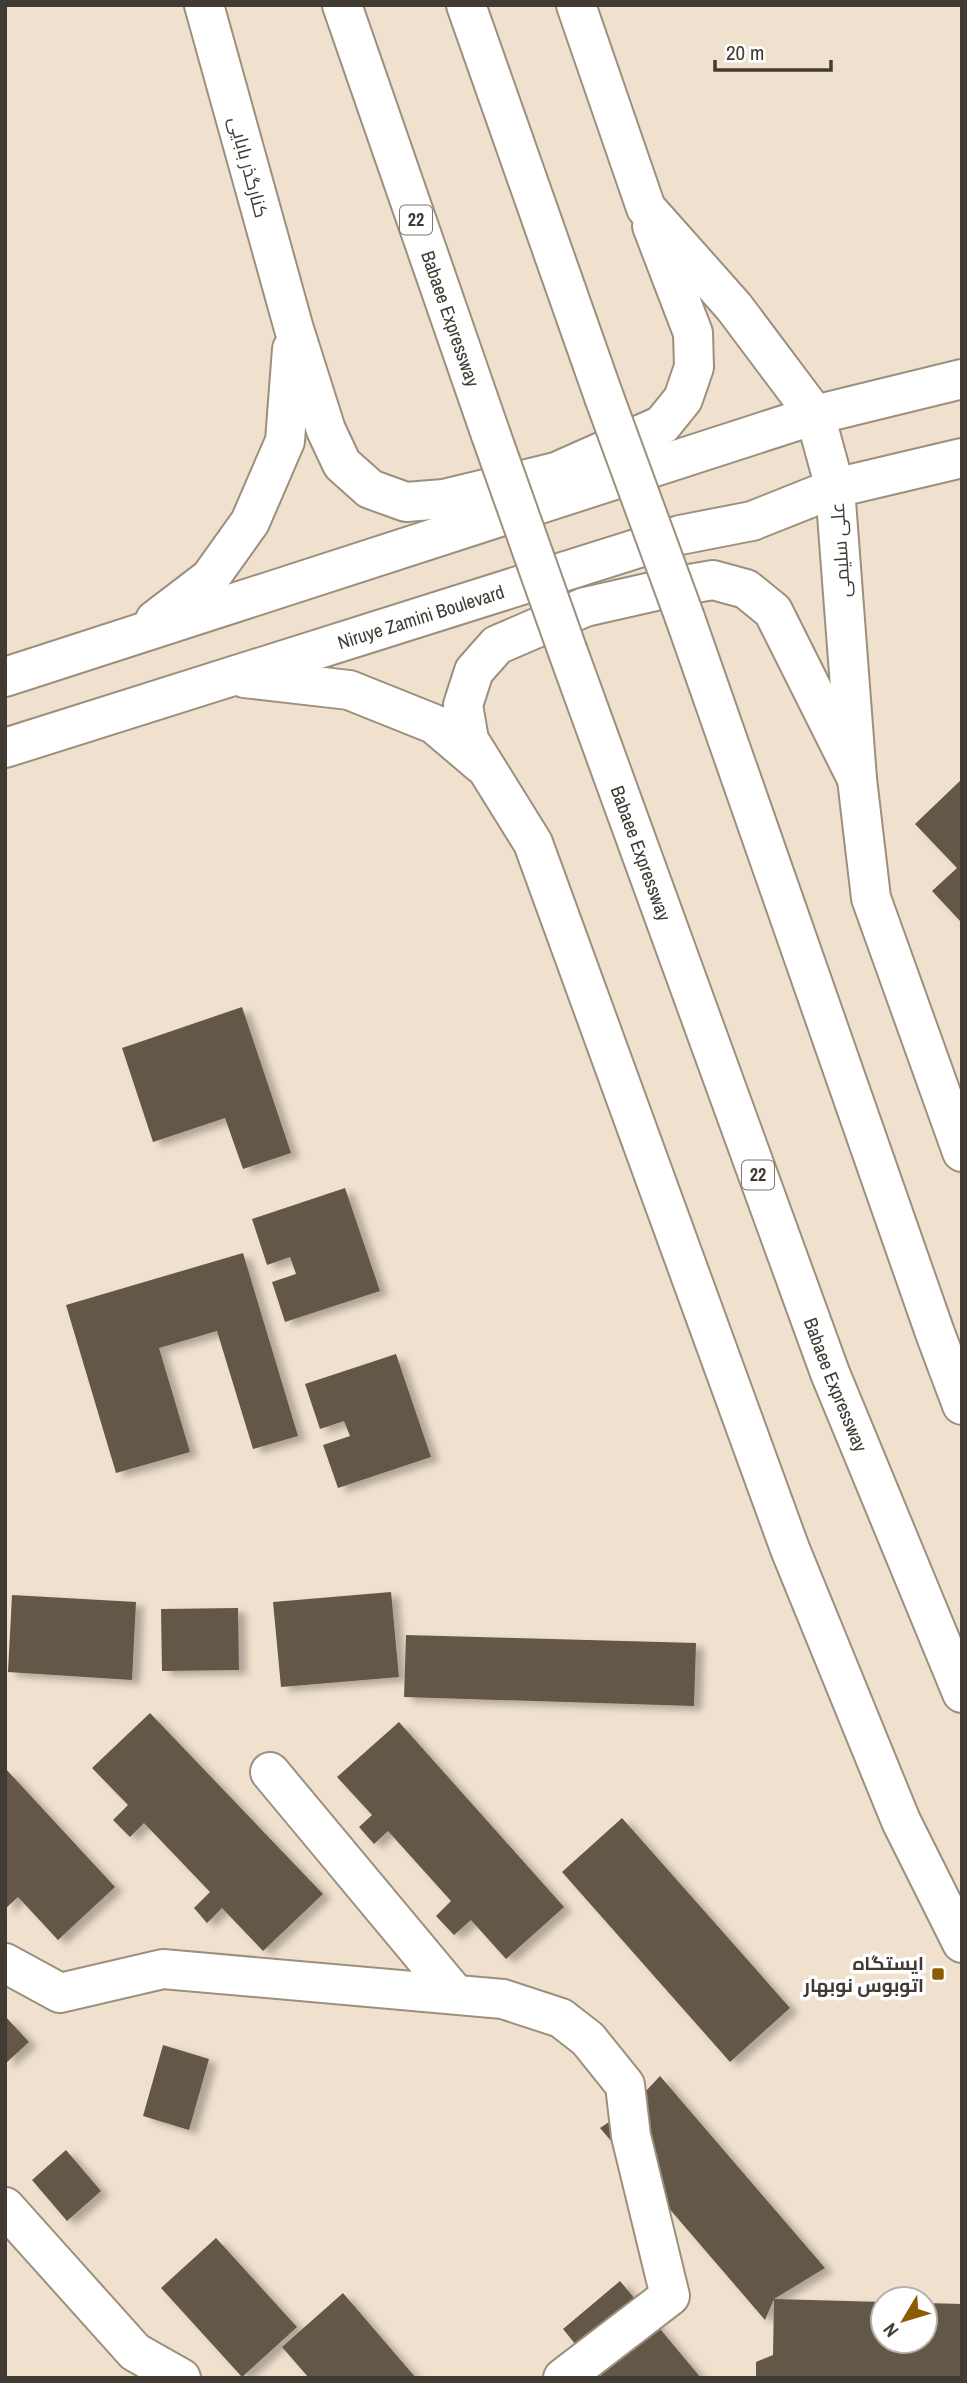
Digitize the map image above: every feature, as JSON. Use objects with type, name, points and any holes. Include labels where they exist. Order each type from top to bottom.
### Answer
[{"type":"main road","name":"کنارگذر بابایی","points":[[204,5],[293,329],[326,430],[342,464],[370,489],[406,502],[444,499],[556,472],[662,425],[683,399],[694,367],[692,333],[646,208]]},
{"type":"main road","name":"Babaee Expressway","points":[[342,5],[568,652],[830,1373],[962,1693]]},
{"type":"main road","points":[[466,5],[962,1405]]},
{"type":"main road","name":"علی سلیمی","points":[[576,5],[646,208],[734,307],[815,415],[835,488],[857,779],[871,898],[962,1152]]},
{"type":"main road","points":[[132,638],[210,578],[250,522],[285,441],[293,329]]},
{"type":"main road","points":[[5,677],[815,415],[962,379]]},
{"type":"main road","name":"Niruye Zamini Boulevard","points":[[5,748],[680,535],[752,521],[835,488],[962,458]]},
{"type":"main road","points":[[857,779],[773,611],[746,589],[713,580],[585,607],[497,645],[474,671],[463,705],[468,740],[533,843],[790,1549],[901,1821],[962,1943]]},
{"type":"main road","points":[[231,676],[349,690],[434,724],[488,769]]},
{"type":"main road","points":[[935,1333],[962,1380]]},
{"type":"main road","points":[[270,1772],[455,1994]]},
{"type":"main road","points":[[5,1963],[60,1993],[163,1969],[503,1999],[561,2018],[589,2039],[625,2085],[631,2136],[670,2296],[563,2378]]},
{"type":"main road","points":[[5,2207],[135,2352],[181,2378]]},
{"type":"building","points":[[962,779],[962,923],[932,891],[957,868],[915,824]]},
{"type":"building","points":[[242,1007],[291,1153],[243,1169],[225,1118],[153,1142],[122,1048]]},
{"type":"building","points":[[345,1188],[380,1291],[285,1322],[272,1282],[296,1274],[290,1257],[267,1265],[252,1219]]},
{"type":"building","points":[[243,1253],[298,1436],[253,1449],[217,1331],[159,1348],[190,1452],[116,1473],[66,1305]]},
{"type":"building","points":[[396,1354],[431,1457],[338,1488],[323,1445],[350,1436],[344,1421],[320,1429],[305,1384]]},
{"type":"building","points":[[391,1592],[399,1677],[281,1687],[273,1602]]},
{"type":"building","points":[[12,1595],[136,1602],[132,1680],[8,1672]]},
{"type":"building","points":[[238,1608],[239,1670],[162,1671],[161,1609]]},
{"type":"building","points":[[406,1635],[696,1643],[694,1706],[404,1697]]},
{"type":"building","points":[[150,1713],[323,1894],[263,1951],[222,1908],[207,1923],[194,1908],[210,1892],[144,1823],[130,1837],[113,1820],[128,1805],[92,1768]]},
{"type":"building","points":[[399,1722],[564,1907],[506,1959],[471,1920],[454,1935],[436,1916],[451,1901],[388,1831],[374,1844],[359,1827],[372,1815],[337,1777]]},
{"type":"building","points":[[5,1768],[115,1887],[58,1940],[18,1897],[5,1909]]},
{"type":"building","points":[[622,1818],[790,2008],[730,2062],[562,1872]]},
{"type":"building","points":[[5,2016],[29,2042],[5,2064]]},
{"type":"building","points":[[163,2045],[209,2059],[189,2130],[143,2116]]},
{"type":"building","points":[[660,2076],[825,2268],[774,2299],[765,2320],[600,2128],[630,2108]]},
{"type":"building","points":[[66,2150],[101,2191],[67,2221],[32,2180]]},
{"type":"building","points":[[216,2238],[297,2327],[242,2377],[161,2288]]},
{"type":"building","points":[[620,2281],[701,2378],[603,2378],[563,2329]]},
{"type":"building","points":[[343,2293],[416,2378],[309,2378],[282,2347]]},
{"type":"building","points":[[774,2299],[869,2302],[869,2355],[939,2355],[939,2303],[962,2304],[962,2378],[756,2378],[756,2362],[773,2355]]},
{"type":"place","name":"ایستگاه اتوبوس نوبهار","points":[[938,1974]]}]
